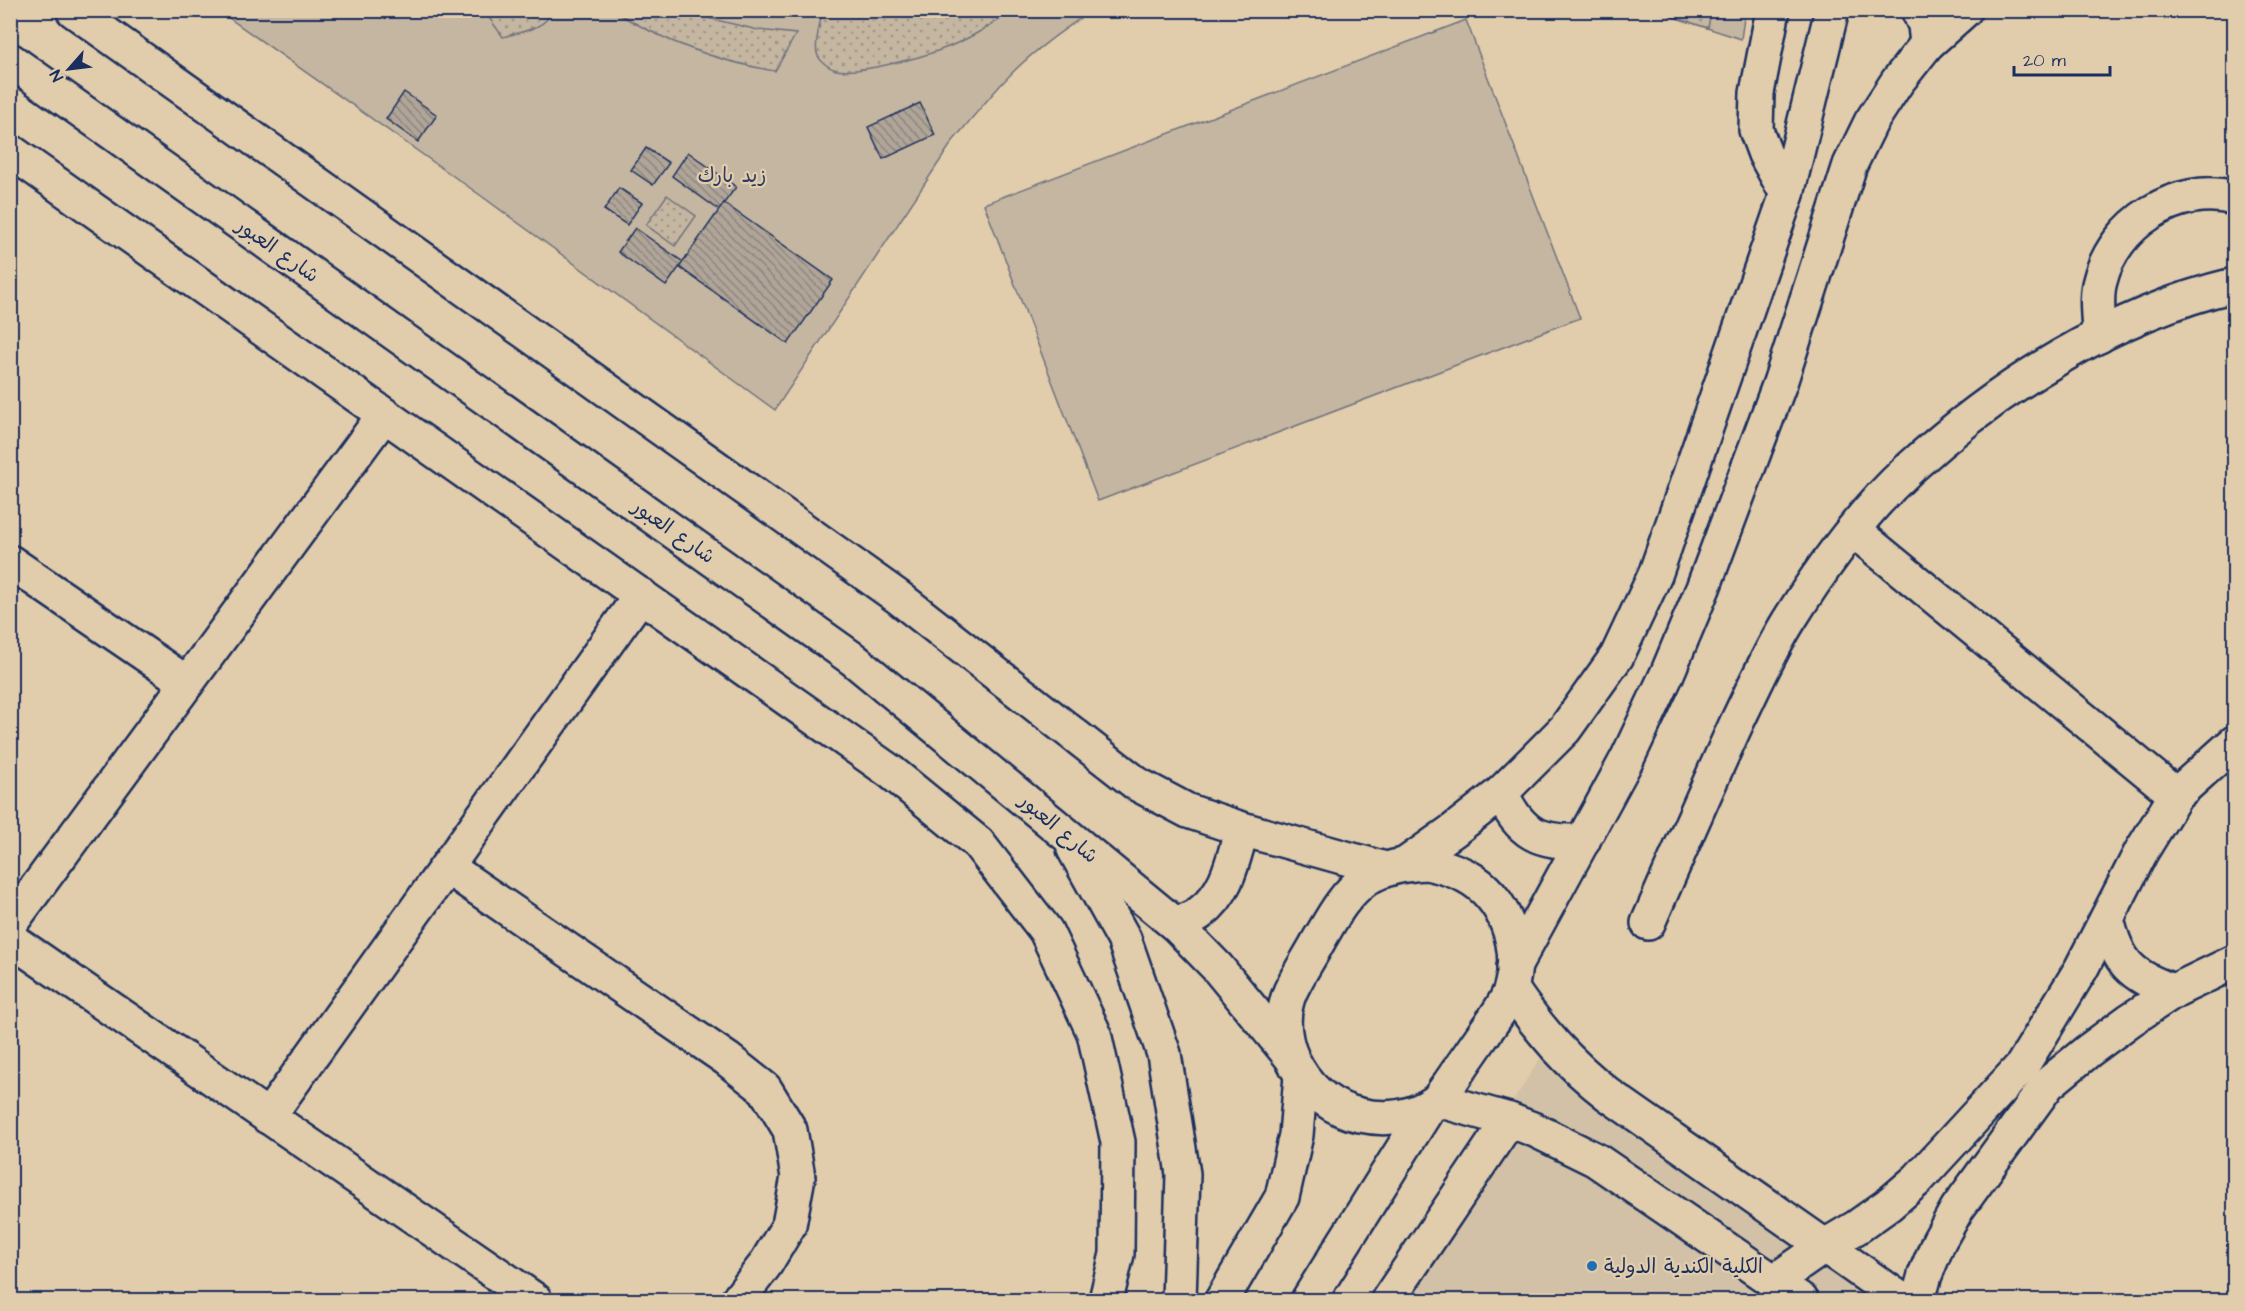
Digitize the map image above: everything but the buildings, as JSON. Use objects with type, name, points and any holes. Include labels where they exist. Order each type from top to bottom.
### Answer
[{"type":"street","points":[[73,10],[898,597],[1137,784],[1188,811],[1242,829],[1395,866],[1426,863],[1448,867],[1467,876],[1485,889],[1498,906],[1508,925],[1514,946],[1513,977],[1531,1018],[1580,1072],[1609,1095],[1902,1300]]},
{"type":"street","points":[[1773,10],[1757,93],[1756,130],[1765,154],[1786,194]]},
{"type":"street","points":[[1222,1300],[1282,1197],[1296,1135],[1296,1066],[1286,1036],[1285,1014],[1289,993],[1336,910],[1349,893],[1366,879],[1395,866],[1454,830],[1501,793],[1565,729],[1617,656],[1655,574],[1786,194],[1832,10]]},
{"type":"street","points":[[1918,10],[1925,25],[1927,44]]},
{"type":"street","points":[[1308,1300],[1433,1103],[1502,1008],[1513,977],[1632,748],[1667,674],[1703,588],[1780,382],[1850,165],[1871,122],[1897,82],[1927,44],[1965,10]]},
{"type":"street","name":"شارع العبور","points":[[10,60],[854,658],[1176,925],[1230,983],[1315,1092],[1332,1105],[1352,1114],[1373,1118],[1394,1118],[1433,1103]]},
{"type":"street","points":[[10,151],[891,772],[978,843],[1046,931],[1094,1033],[1118,1142],[1117,1254],[1106,1300]]},
{"type":"street","points":[[2099,336],[2099,282],[2111,252],[2132,226],[2159,207],[2190,197],[2223,195],[2235,198]]},
{"type":"street","points":[[1648,924],[1759,675],[1811,586],[1853,530],[1908,471],[1970,418],[2035,372],[2099,336],[2163,307],[2235,285]]},
{"type":"street","points":[[10,924],[384,415]]},
{"type":"street","points":[[1853,530],[2176,795]]},
{"type":"street","points":[[10,562],[187,683]]},
{"type":"street","points":[[268,1117],[641,595]]},
{"type":"street","points":[[1918,1300],[1936,1249],[2035,1075],[2058,1009],[2141,852],[2176,795],[2235,743]]},
{"type":"street","points":[[1501,793],[1513,816],[1532,834],[1557,842],[1583,841]]},
{"type":"street","points":[[1176,925],[1201,912],[1221,892],[1242,829]]},
{"type":"street","points":[[1064,832],[1124,939],[1164,1054],[1183,1174],[1179,1300]]},
{"type":"street","points":[[447,867],[727,1059],[765,1089],[790,1130],[798,1177],[789,1225],[765,1265],[738,1300]]},
{"type":"street","points":[[2107,919],[2113,944],[2128,967],[2149,983],[2174,991]]},
{"type":"street","points":[[10,939],[535,1300]]},
{"type":"street","points":[[1773,1282],[1888,1205],[2035,1075],[2105,1038],[2174,991],[2235,962]]},
{"type":"street","points":[[1433,1103],[1509,1120],[1561,1141],[1596,1160],[1801,1300]]},
{"type":"street","points":[[1388,1300],[1509,1120]]},
{"type":"shaded area","points":[[1546,1049],[1586,1098],[1878,1300],[1388,1300]]},
{"type":"green space","points":[[822,10],[1013,11],[987,28],[940,50],[888,65],[846,71],[831,68],[818,56],[817,40]]},
{"type":"green space","name":"زيد بارك","points":[[219,11],[1091,11],[1051,39],[1023,63],[998,88],[953,141],[775,410],[480,195]]},
{"type":"green space","points":[[484,11],[550,11],[549,17],[539,26],[503,37]]},
{"type":"green space","points":[[614,11],[690,11],[708,18],[758,30],[796,34],[775,71],[732,62],[691,49],[652,32]]},
{"type":"green space","points":[[1655,11],[1745,11],[1741,39]]},
{"type":"green space","points":[[1655,11],[1711,11],[1708,28]]},
{"type":"green space","points":[[1466,20],[1580,318],[1098,501],[984,204]]},
{"type":"green space","points":[[667,195],[696,216],[675,246],[646,225]]},
{"type":"place","name":"الكلية الكندية الدولية","points":[[1592,1266]]}]
